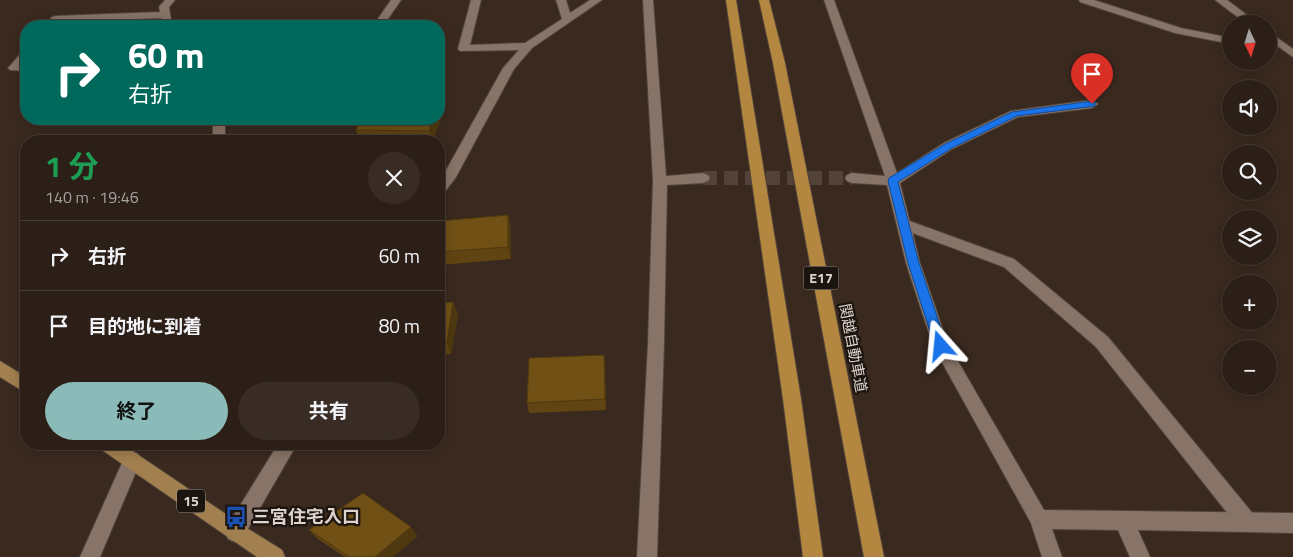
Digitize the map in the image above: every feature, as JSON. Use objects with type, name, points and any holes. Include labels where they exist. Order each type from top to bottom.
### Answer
[{"type":"highway","points":[[731,0],[790,390],[813,557]]},
{"type":"highway","name":"関越自動車道","points":[[764,0],[779,63],[874,557]]},
{"type":"main road","points":[[0,368],[20,382]]},
{"type":"main road","name":"15","points":[[117,450],[235,532],[275,557]]},
{"type":"street","points":[[166,20],[164,7],[170,0]]},
{"type":"street","points":[[382,20],[396,0]]},
{"type":"street","points":[[476,0],[464,49],[528,46]]},
{"type":"street","points":[[561,0],[567,19]]},
{"type":"street","points":[[445,181],[449,177],[509,68],[528,46],[597,0]]},
{"type":"street","points":[[647,557],[656,342],[660,180],[648,0]]},
{"type":"street","points":[[828,0],[893,181],[913,263],[941,346],[1039,519],[1052,557]]},
{"type":"street","points":[[1084,0],[1179,30],[1222,39]]},
{"type":"street","points":[[1220,0],[1241,15]]},
{"type":"street","points":[[55,20],[111,20]]},
{"type":"street","points":[[1278,38],[1293,42]]},
{"type":"street","points":[[1278,41],[1293,54]]},
{"type":"street","points":[[1278,51],[1293,54]]},
{"type":"street","points":[[20,61],[14,68],[20,68]]},
{"type":"street","points":[[852,178],[893,181],[948,146],[1015,114],[1092,104]]},
{"type":"street","points":[[660,180],[703,178]]},
{"type":"street","points":[[904,224],[1010,263],[1102,342],[1247,522]]},
{"type":"street","points":[[235,532],[284,450]]},
{"type":"street","points":[[90,557],[132,460]]},
{"type":"street","points":[[1039,519],[1293,523]]},
{"type":"street","points":[[1123,520],[1140,557]]},
{"type":"building","points":[[358,125],[431,125],[429,131],[356,130]]},
{"type":"building","points":[[508,215],[508,247],[445,252],[445,220]]},
{"type":"building","points":[[453,302],[447,343],[445,343],[445,303]]},
{"type":"building","points":[[604,355],[605,399],[527,403],[529,358]]},
{"type":"building","points":[[363,493],[411,527],[375,557],[349,557],[309,530]]},
{"type":"tunnel","points":[[703,178],[852,178]]},
{"type":"place","name":"三宮住宅入口","points":[[236,517]]},
{"type":"route","points":[[941,346],[913,263],[893,181],[948,146],[1015,114],[1092,104]]}]
